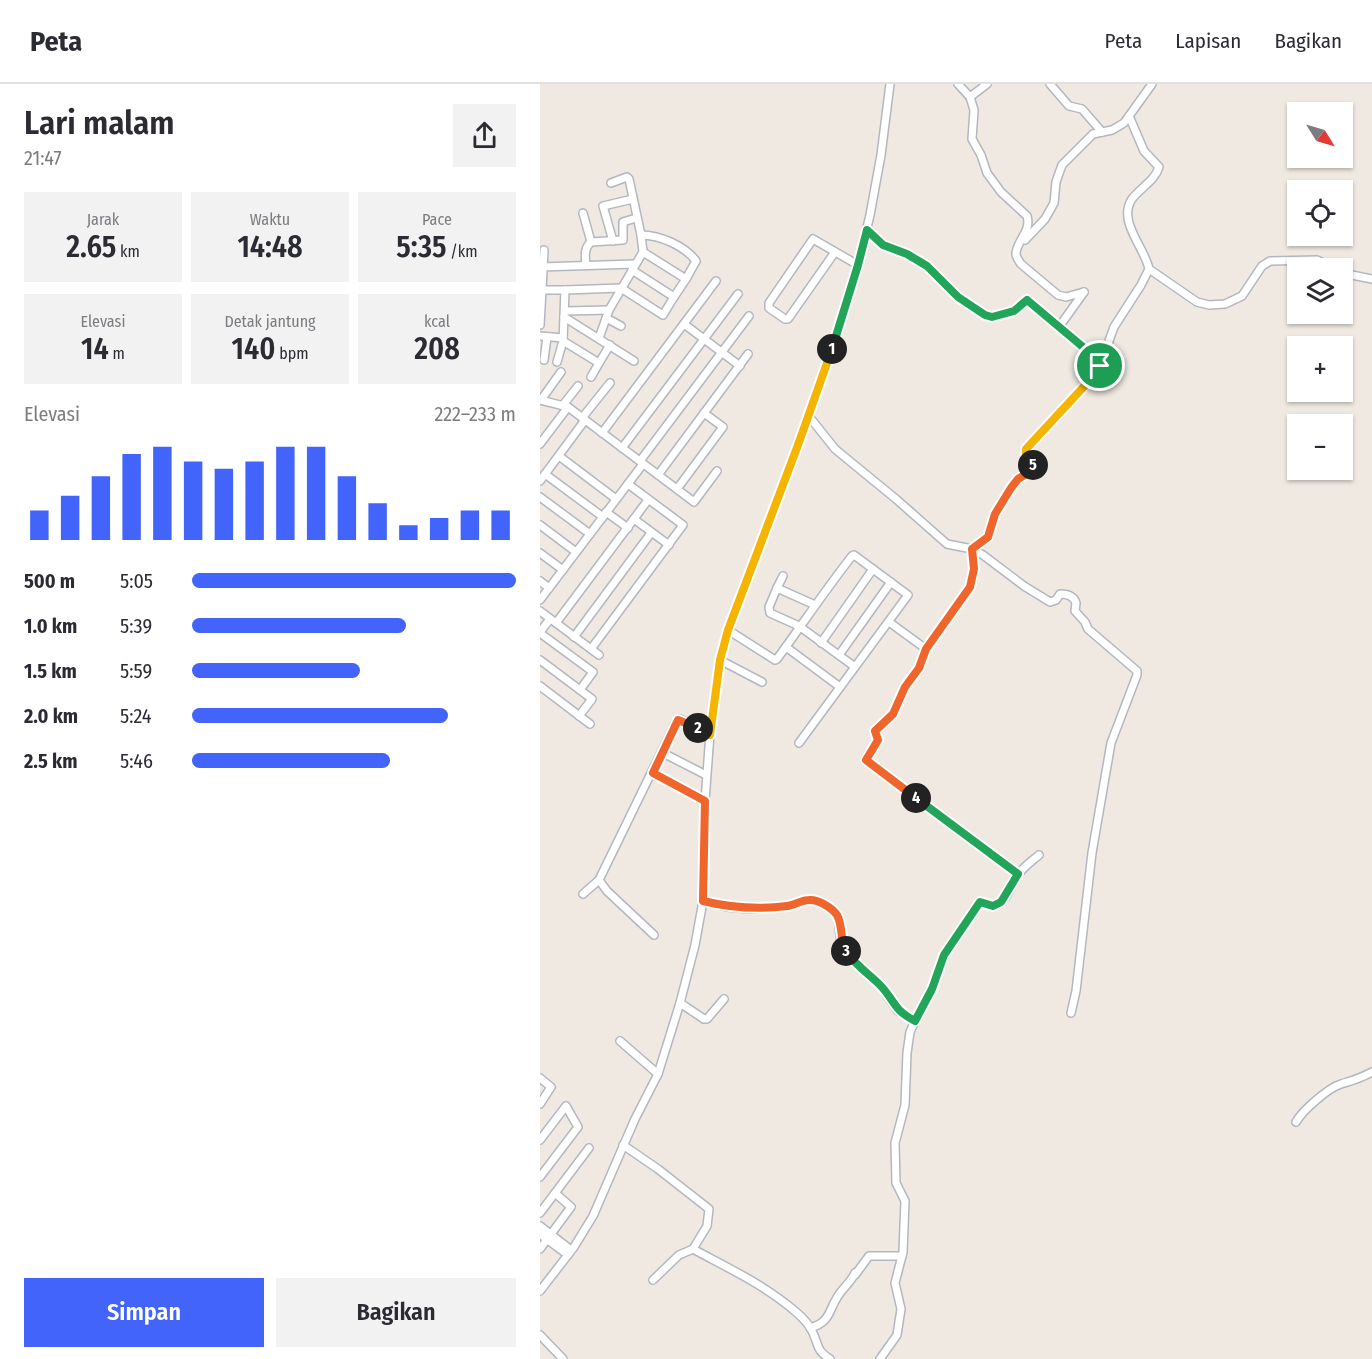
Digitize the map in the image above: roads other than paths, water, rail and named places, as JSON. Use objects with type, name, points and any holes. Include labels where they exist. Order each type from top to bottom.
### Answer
[{"type":"street","points":[[540,1291],[570,1252],[593,1216],[634,1119],[658,1074],[680,1003],[695,945],[703,901],[706,775],[720,660],[728,630],[835,340],[858,265],[881,155],[890,84]]},
{"type":"street","points":[[958,84],[970,97],[974,110],[972,139],[981,154],[987,173],[1001,192],[1025,213],[1029,221],[1016,255],[1021,264],[1058,296],[1066,297],[1084,292],[1059,327]]},
{"type":"street","points":[[970,97],[987,84]]},
{"type":"street","points":[[1050,84],[1069,106],[1082,110],[1102,132]]},
{"type":"street","points":[[1017,252],[1045,219],[1054,203],[1056,182],[1062,165],[1090,136],[1112,130],[1124,123],[1152,84]]},
{"type":"street","points":[[1129,116],[1144,151],[1159,167],[1155,175],[1133,197],[1128,210],[1133,234],[1149,269],[1197,302],[1209,305],[1225,304],[1242,296],[1262,266],[1270,261],[1287,261]]},
{"type":"street","points":[[599,338],[609,310],[643,252],[628,178],[611,183]]},
{"type":"street","points":[[613,241],[603,206],[633,199]]},
{"type":"street","points":[[583,213],[591,242]]},
{"type":"street","points":[[586,265],[586,248],[591,242],[623,239],[622,224],[624,221],[636,218]]},
{"type":"street","points":[[867,230],[883,245],[907,254],[927,266],[958,297],[980,313],[992,317],[1000,315],[1014,311],[1027,300],[1083,347],[1100,366]]},
{"type":"street","points":[[541,290],[621,288],[663,315],[696,259],[657,236],[641,235]]},
{"type":"street","points":[[835,252],[788,319],[769,308],[770,303],[813,239],[858,265]]},
{"type":"street","points":[[540,325],[544,249]]},
{"type":"street","points":[[643,252],[686,279]]},
{"type":"street","points":[[542,268],[586,265],[633,267],[674,297]]},
{"type":"street","points":[[972,549],[988,537],[995,514],[1011,488],[1018,479],[1033,469],[1034,466],[1026,455],[1026,449],[1090,380],[1100,366],[1110,334],[1149,269]]},
{"type":"street","points":[[1353,275],[1372,279]]},
{"type":"street","points":[[602,433],[716,281]]},
{"type":"street","points":[[556,362],[563,340],[565,290]]},
{"type":"street","points":[[622,448],[738,294]]},
{"type":"street","points":[[564,314],[609,310]]},
{"type":"street","points":[[564,314],[634,361]]},
{"type":"street","points":[[540,600],[628,484],[641,462],[749,316]]},
{"type":"street","points":[[606,318],[621,326]]},
{"type":"street","points":[[684,324],[740,366]]},
{"type":"street","points":[[544,360],[544,336],[563,340],[599,363]]},
{"type":"street","points":[[591,377],[610,345]]},
{"type":"street","points":[[658,475],[748,354]]},
{"type":"street","points":[[561,372],[541,402],[566,406],[694,502],[717,471]]},
{"type":"street","points":[[540,481],[610,383]]},
{"type":"street","points":[[540,444],[578,386]]},
{"type":"street","points":[[677,489],[723,427],[704,413]]},
{"type":"street","points":[[808,415],[835,449],[946,544],[972,549],[983,555],[1024,586],[1050,602],[1056,600],[1060,594],[1073,598],[1076,603],[1075,611],[1088,629],[1137,671],[1111,743],[1094,845],[1071,1013]]},
{"type":"street","points":[[559,456],[616,499]]},
{"type":"street","points":[[545,474],[628,528]]},
{"type":"street","points":[[591,650],[683,525],[628,484]]},
{"type":"street","points":[[540,497],[590,534]]},
{"type":"street","points":[[580,690],[593,672],[540,633],[553,621],[648,500]]},
{"type":"street","points":[[634,519],[669,545]]},
{"type":"street","points":[[540,525],[576,552]]},
{"type":"street","points":[[574,637],[651,533]]},
{"type":"street","points":[[972,549],[974,569],[970,587],[926,649],[919,668],[905,687],[893,714],[876,729],[878,740],[866,760],[1018,874]]},
{"type":"street","points":[[540,553],[563,570]]},
{"type":"street","points":[[728,630],[773,660],[777,659],[814,605],[854,555],[908,595],[799,743]]},
{"type":"street","points":[[821,643],[873,569]]},
{"type":"street","points":[[783,576],[769,610],[800,626],[855,667]]},
{"type":"street","points":[[540,581],[549,588]]},
{"type":"street","points":[[839,655],[891,582]]},
{"type":"street","points":[[777,588],[814,605]]},
{"type":"street","points":[[540,611],[599,655]]},
{"type":"street","points":[[889,622],[926,649]]},
{"type":"street","points":[[786,647],[840,687]]},
{"type":"street","points":[[540,660],[592,699],[579,716]]},
{"type":"street","points":[[720,660],[762,682]]},
{"type":"street","points":[[540,686],[590,724]]},
{"type":"street","points":[[583,894],[599,880],[663,753],[676,722],[680,719],[710,735]]},
{"type":"street","points":[[663,753],[706,775]]},
{"type":"street","points":[[653,773],[705,801]]},
{"type":"street","points":[[880,1359],[897,1335],[901,1309],[895,1283],[902,1256],[905,1201],[896,1183],[895,1143],[904,1105],[907,1053],[915,1021],[934,983],[940,962],[980,902],[993,906],[1001,902],[1018,874],[1039,855]]},
{"type":"street","points":[[599,880],[607,891],[654,935]]},
{"type":"street","points":[[703,901],[727,907],[752,909],[786,906],[813,900],[832,909],[838,917],[841,943],[846,953],[879,984],[898,1011],[915,1021]]},
{"type":"street","points":[[680,1003],[704,1019],[714,1012],[724,999]]},
{"type":"street","points":[[620,1041],[658,1074]]},
{"type":"street","points":[[1296,1122],[1303,1112],[1334,1088],[1356,1081],[1372,1072]]},
{"type":"street","points":[[540,1078],[551,1087],[540,1104]]},
{"type":"street","points":[[540,1140],[566,1106],[578,1127],[540,1177]]},
{"type":"street","points":[[624,1145],[667,1175],[709,1209],[707,1226],[693,1249],[679,1255],[653,1280]]},
{"type":"street","points":[[540,1213],[589,1148]]},
{"type":"street","points":[[540,1249],[571,1207],[555,1193]]},
{"type":"street","points":[[540,1226],[549,1237],[570,1252]]},
{"type":"street","points":[[540,1234],[549,1237]]},
{"type":"street","points":[[693,1249],[755,1282],[795,1311],[810,1328],[818,1350],[830,1359]]},
{"type":"street","points":[[810,1328],[817,1326],[831,1314],[838,1296],[869,1256],[902,1256]]},
{"type":"street","points":[[540,1335],[563,1359]]}]
